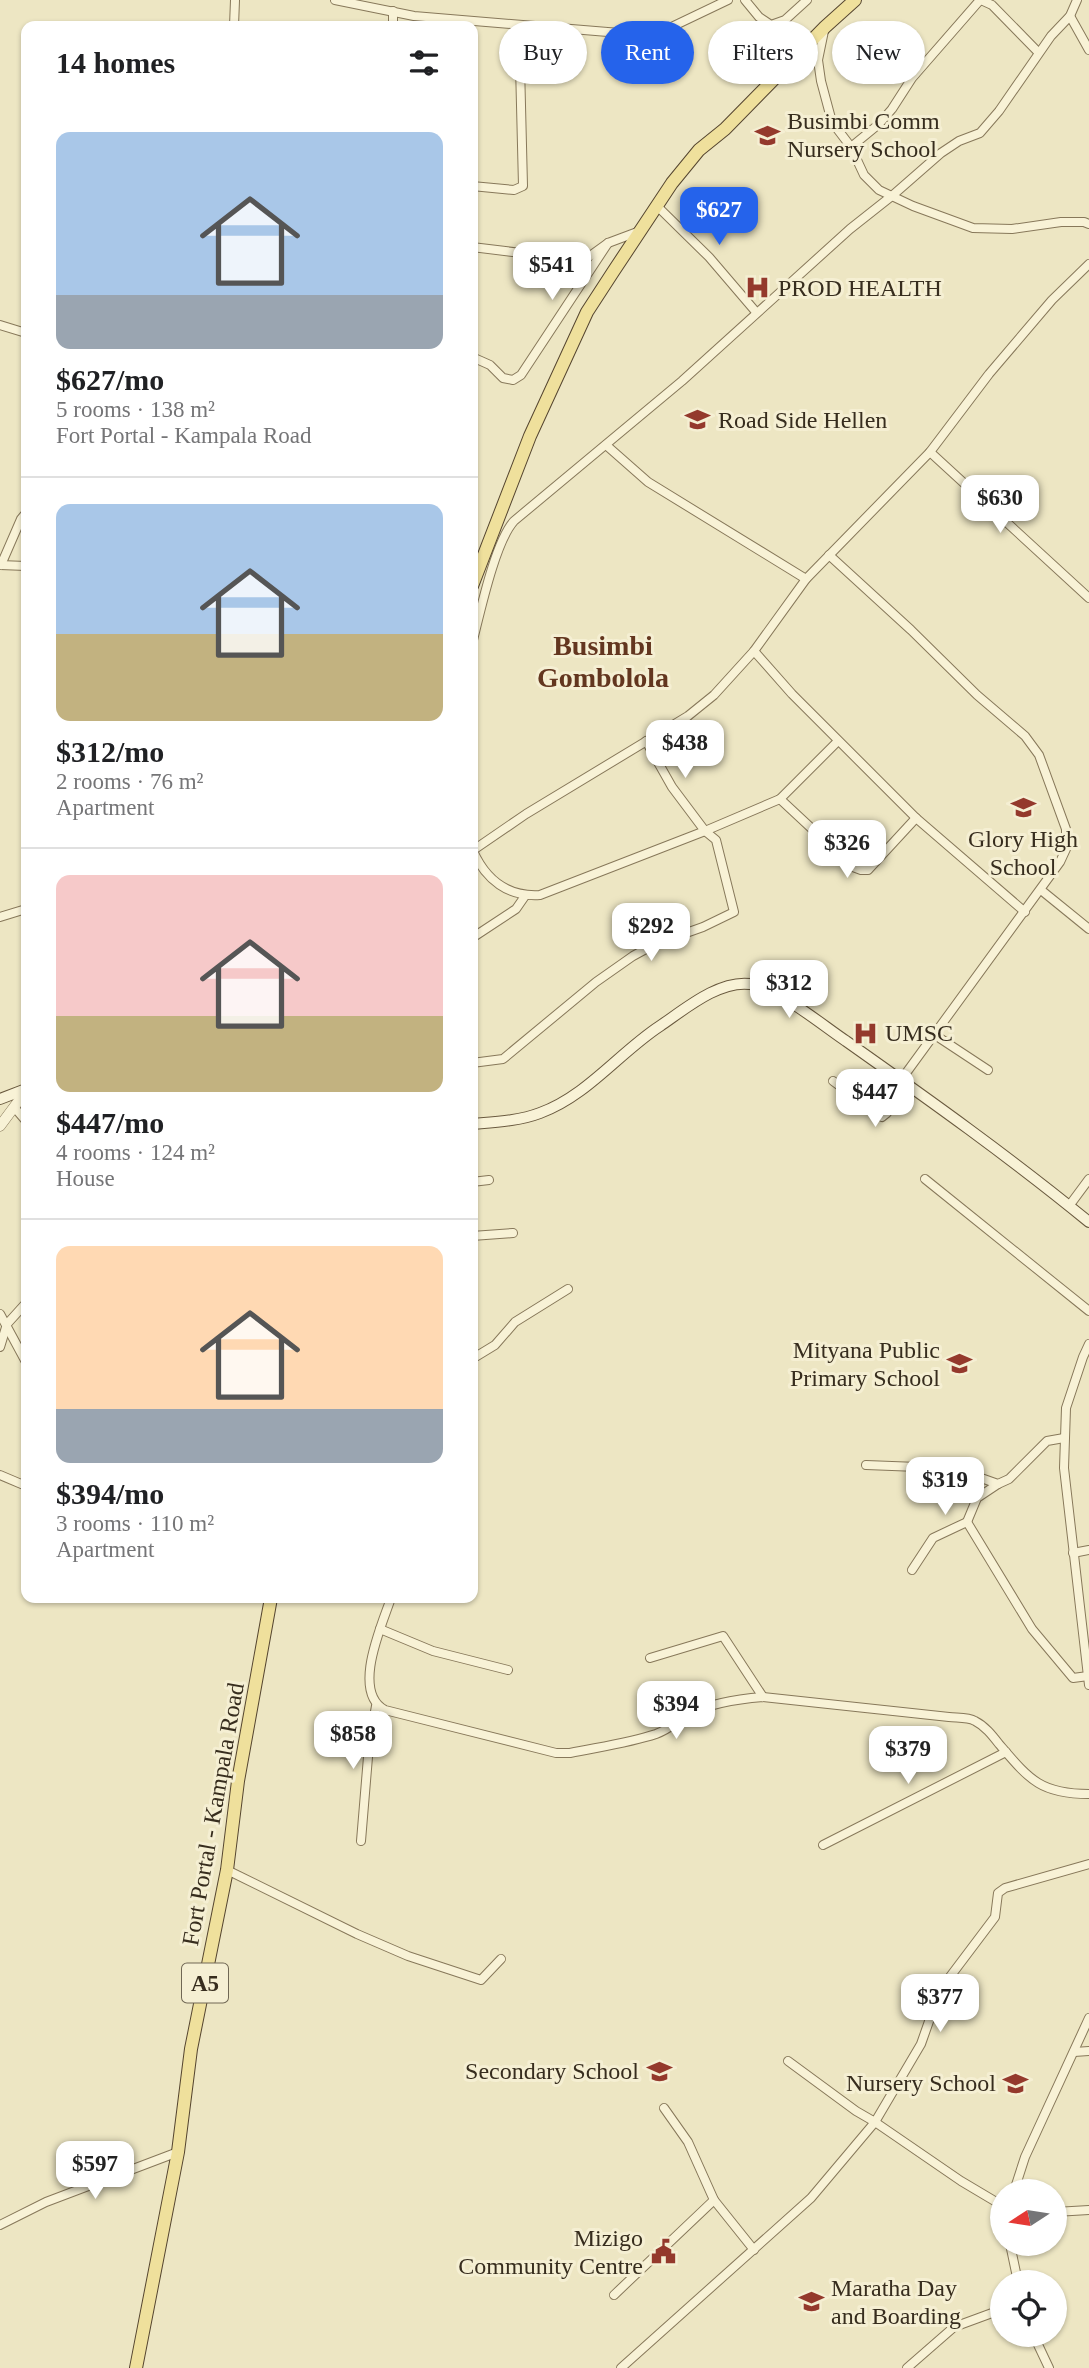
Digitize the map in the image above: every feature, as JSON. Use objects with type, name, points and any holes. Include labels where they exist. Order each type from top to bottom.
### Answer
[{"type":"main road","points":[[478,570],[530,436],[587,312],[672,183],[699,150],[725,128],[850,1]]},
{"type":"main road","points":[[478,1124],[508,1121],[541,1113],[571,1097],[657,1027],[715,991],[751,984],[795,1006],[904,1082],[1089,1222]]},
{"type":"main road","points":[[0,1100],[21,1092]]},
{"type":"main road","name":"Fort Portal - Kampala Road","points":[[136,2368],[178,2152],[191,2049],[227,1870],[238,1782],[270,1603]]},
{"type":"street","points":[[234,21],[235,0]]},
{"type":"street","points":[[335,0],[414,16],[472,21]]},
{"type":"street","points":[[587,30],[644,34],[661,32],[728,0]]},
{"type":"street","points":[[745,0],[759,17],[771,25],[785,20],[807,0]]},
{"type":"street","points":[[851,147],[879,124],[912,78],[980,0],[992,5],[1038,52]]},
{"type":"street","points":[[478,624],[505,532],[514,521],[682,381],[850,229],[941,153],[959,141],[980,133],[999,111],[1038,52],[1070,16],[1077,0]]},
{"type":"street","points":[[393,11],[393,21]]},
{"type":"street","points":[[1070,16],[1089,50]]},
{"type":"street","points":[[478,21],[499,23]]},
{"type":"street","points":[[825,27],[818,60],[832,122],[851,147],[864,175],[879,190],[973,228],[1012,229],[1061,222],[1089,224]]},
{"type":"street","points":[[478,187],[514,190],[523,186],[520,84]]},
{"type":"street","points":[[657,206],[709,257],[756,312]]},
{"type":"street","points":[[478,248],[521,253],[568,265],[579,264],[608,243],[640,231]]},
{"type":"street","points":[[478,360],[490,365],[503,378],[513,380],[521,375],[608,243]]},
{"type":"street","points":[[478,848],[526,814],[701,706],[754,650],[806,579],[930,452],[989,374],[1052,300],[1089,264]]},
{"type":"street","points":[[0,325],[21,331]]},
{"type":"street","points":[[606,445],[648,482],[806,579]]},
{"type":"street","points":[[930,452],[1089,598]]},
{"type":"street","points":[[21,519],[1,565],[21,566]]},
{"type":"street","points":[[829,555],[911,630],[976,695],[1025,736],[1040,755],[1066,829],[1066,849],[1060,862],[935,1035],[887,1113],[881,1117],[876,1115],[833,1081]]},
{"type":"street","points":[[754,650],[838,741],[916,818],[1025,912]]},
{"type":"street","points":[[478,1062],[502,1059],[516,1051],[596,982],[633,956],[655,944],[703,927],[734,912],[716,840],[705,831],[672,787],[646,741]]},
{"type":"street","points":[[478,862],[506,890],[525,896],[540,895],[780,799],[838,741]]},
{"type":"street","points":[[780,799],[853,867],[861,870],[868,870],[916,818]]},
{"type":"street","points":[[1041,890],[1089,929]]},
{"type":"street","points":[[478,934],[516,909],[525,896]]},
{"type":"street","points":[[0,917],[21,911]]},
{"type":"street","points":[[935,1035],[988,1070]]},
{"type":"street","points":[[0,1126],[21,1097]]},
{"type":"street","points":[[14,1107],[21,1115]]},
{"type":"street","points":[[925,1179],[1089,1311]]},
{"type":"street","points":[[1069,1206],[1089,1179]]},
{"type":"street","points":[[478,1181],[489,1180]]},
{"type":"street","points":[[478,1236],[513,1233]]},
{"type":"street","points":[[478,1355],[495,1345],[515,1322],[568,1289]]},
{"type":"street","points":[[0,1347],[6,1324],[21,1308]]},
{"type":"street","points":[[0,1314],[21,1352]]},
{"type":"street","points":[[967,1522],[1032,1629],[1073,1678],[1088,1680],[1064,1468],[1064,1438],[1066,1408],[1089,1344]]},
{"type":"street","points":[[912,1570],[933,1538],[967,1522],[977,1499],[1009,1479],[1047,1441],[1064,1438]]},
{"type":"street","points":[[866,1465],[918,1467],[967,1473],[998,1484]]},
{"type":"street","points":[[0,1475],[21,1484]]},
{"type":"street","points":[[1073,1553],[1089,1550]]},
{"type":"street","points":[[361,1841],[369,1745],[376,1706],[370,1681],[370,1660],[389,1603]]},
{"type":"street","points":[[380,1629],[433,1651],[508,1670]]},
{"type":"street","points":[[650,1658],[723,1636],[763,1698]]},
{"type":"street","points":[[376,1706],[556,1753],[653,1735],[674,1727],[687,1715],[713,1705],[763,1698],[973,1720],[985,1728],[1026,1774],[1041,1786],[1063,1794],[1089,1794]]},
{"type":"street","points":[[823,1845],[1006,1752]]},
{"type":"street","points":[[621,2368],[811,2198],[875,2122],[921,2044],[940,1990],[995,1917],[998,1893],[1005,1888],[1089,1864]]},
{"type":"street","points":[[227,1870],[357,1934],[408,1956],[481,1980],[501,1959]]},
{"type":"street","points":[[1018,2179],[1025,2157],[1089,2019]]},
{"type":"street","points":[[1073,2052],[1089,2052]]},
{"type":"street","points":[[788,2061],[832,2094],[990,2198]]},
{"type":"street","points":[[664,2108],[688,2142],[714,2200],[754,2250]]},
{"type":"street","points":[[0,2225],[46,2202],[178,2152]]},
{"type":"street","points":[[614,2295],[714,2200]]},
{"type":"street","points":[[1068,2211],[1089,2210]]},
{"type":"street","points":[[907,2368],[954,2327],[990,2314]]},
{"type":"street","points":[[1038,2347],[1049,2368]]},
{"type":"place","name":"Busimbi Comm Nursery School","points":[[767,135]]},
{"type":"place","name":"PROD HEALTH","points":[[758,288]]},
{"type":"place","name":"Road Side Hellen","points":[[698,420]]},
{"type":"place","name":"Glory High School","points":[[1023,808]]},
{"type":"place","name":"UMSC","points":[[865,1033]]},
{"type":"place","name":"Mityana Public Primary School","points":[[960,1364]]},
{"type":"place","name":"Secondary School","points":[[659,2071]]},
{"type":"place","name":"Nursery School","points":[[1016,2083]]},
{"type":"place","name":"Mizigo Community Centre","points":[[663,2252]]},
{"type":"place","name":"Maratha Day and Boarding","points":[[811,2302]]},
{"type":"district","name":"Busimbi Gombolola","points":[[603,661]]}]
